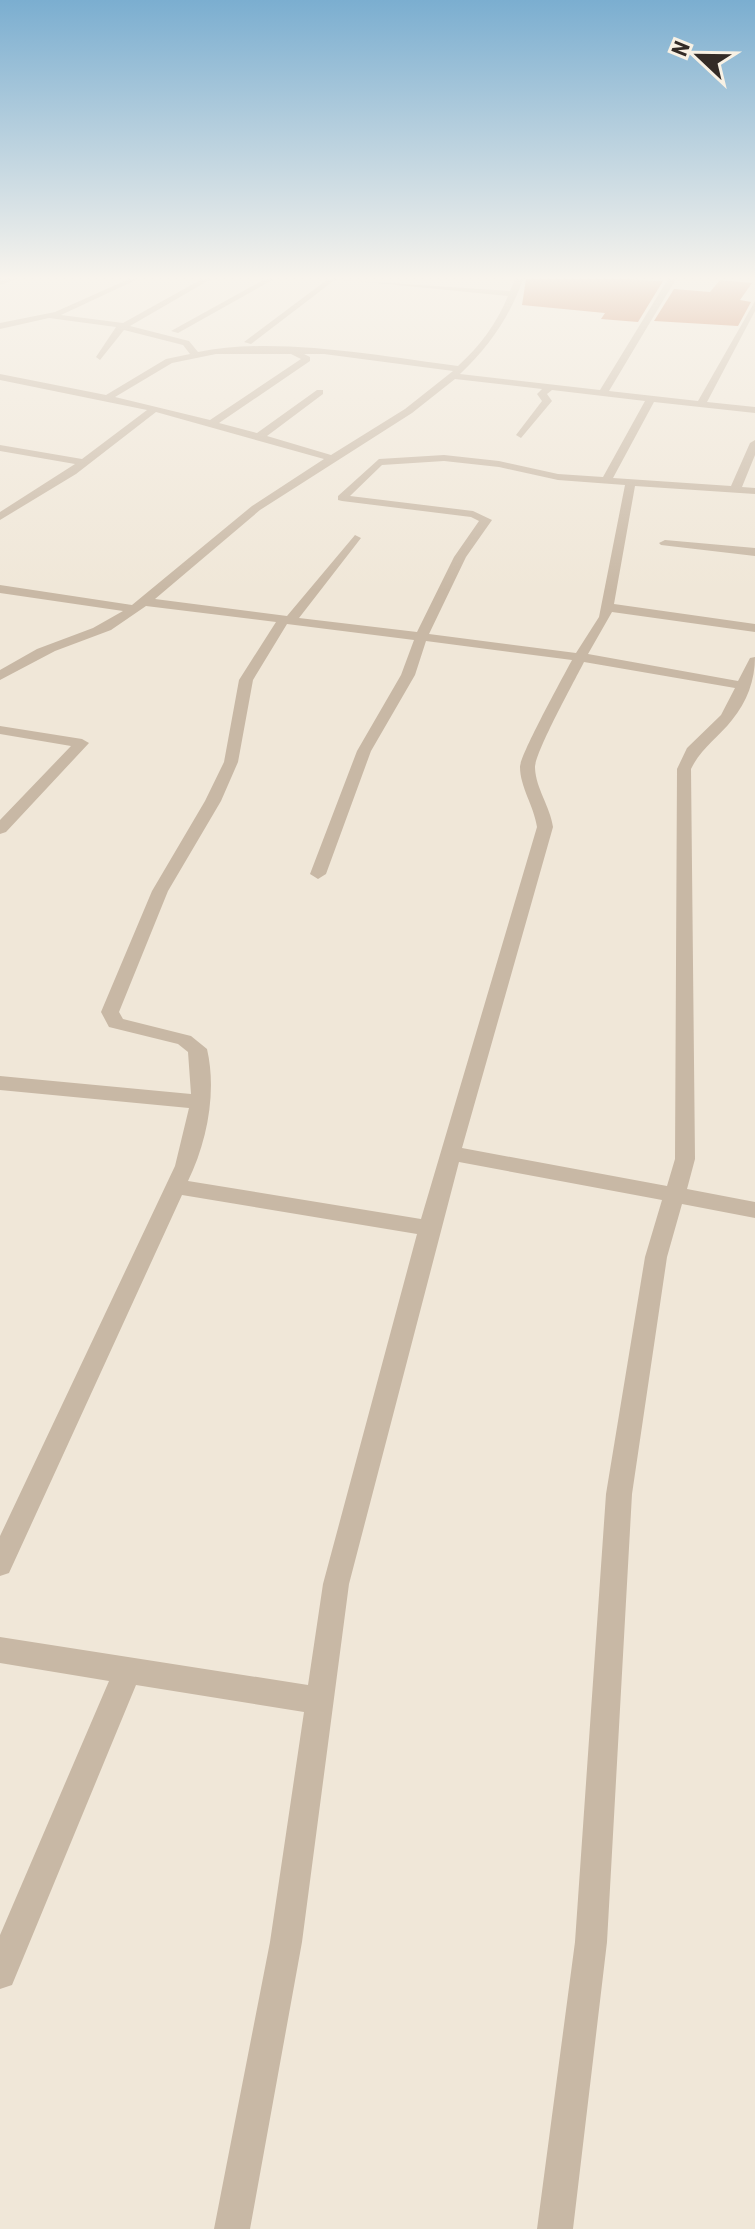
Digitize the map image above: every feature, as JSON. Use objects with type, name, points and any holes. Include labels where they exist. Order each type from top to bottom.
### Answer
[{"type":"street","points":[[23,383],[110,396],[214,422],[330,458]]},
{"type":"street","points":[[110,396],[131,383]]},
{"type":"street","points":[[214,422],[272,383]]},
{"type":"street","points":[[0,676],[42,652],[110,625],[140,606],[226,530],[330,458],[427,397],[443,383]]},
{"type":"street","points":[[525,383],[755,409]]},
{"type":"street","points":[[603,393],[609,383]]},
{"type":"street","points":[[701,404],[712,383]]},
{"type":"street","points":[[521,435],[547,401],[542,394],[550,387]]},
{"type":"street","points":[[260,436],[320,392]]},
{"type":"street","points":[[607,479],[651,399]]},
{"type":"street","points":[[0,517],[85,463],[156,408]]},
{"type":"street","points":[[735,490],[755,443]]},
{"type":"street","points":[[0,448],[85,463]]},
{"type":"street","points":[[318,874],[364,751],[408,675],[422,635],[460,557],[486,518],[342,498],[375,466],[393,460],[458,459],[558,477],[755,491],[755,508]]},
{"type":"street","points":[[232,2229],[286,1942],[336,1584],[429,1228],[545,827],[542,806],[531,786],[527,765],[580,657],[597,636],[607,607],[631,480]]},
{"type":"street","points":[[0,1564],[177,1187],[200,1102],[202,1063],[197,1049],[184,1040],[116,1023],[110,1012],[160,891],[213,801],[231,762],[246,680],[288,619],[355,538]]},
{"type":"street","points":[[665,543],[755,552]]},
{"type":"street","points":[[0,589],[140,606],[288,619],[580,657],[751,674],[727,717],[692,751],[684,769],[682,970],[687,1125],[685,1159],[656,1257],[619,1494],[591,1942],[555,2229]]},
{"type":"street","points":[[607,607],[755,628]]},
{"type":"street","points":[[0,730],[82,743],[0,829]]},
{"type":"street","points":[[0,1083],[200,1102]]},
{"type":"street","points":[[451,1153],[755,1210]]},
{"type":"street","points":[[177,1187],[429,1228]]},
{"type":"street","points":[[0,1650],[320,1701]]},
{"type":"street","points":[[0,1973],[127,1672]]}]
